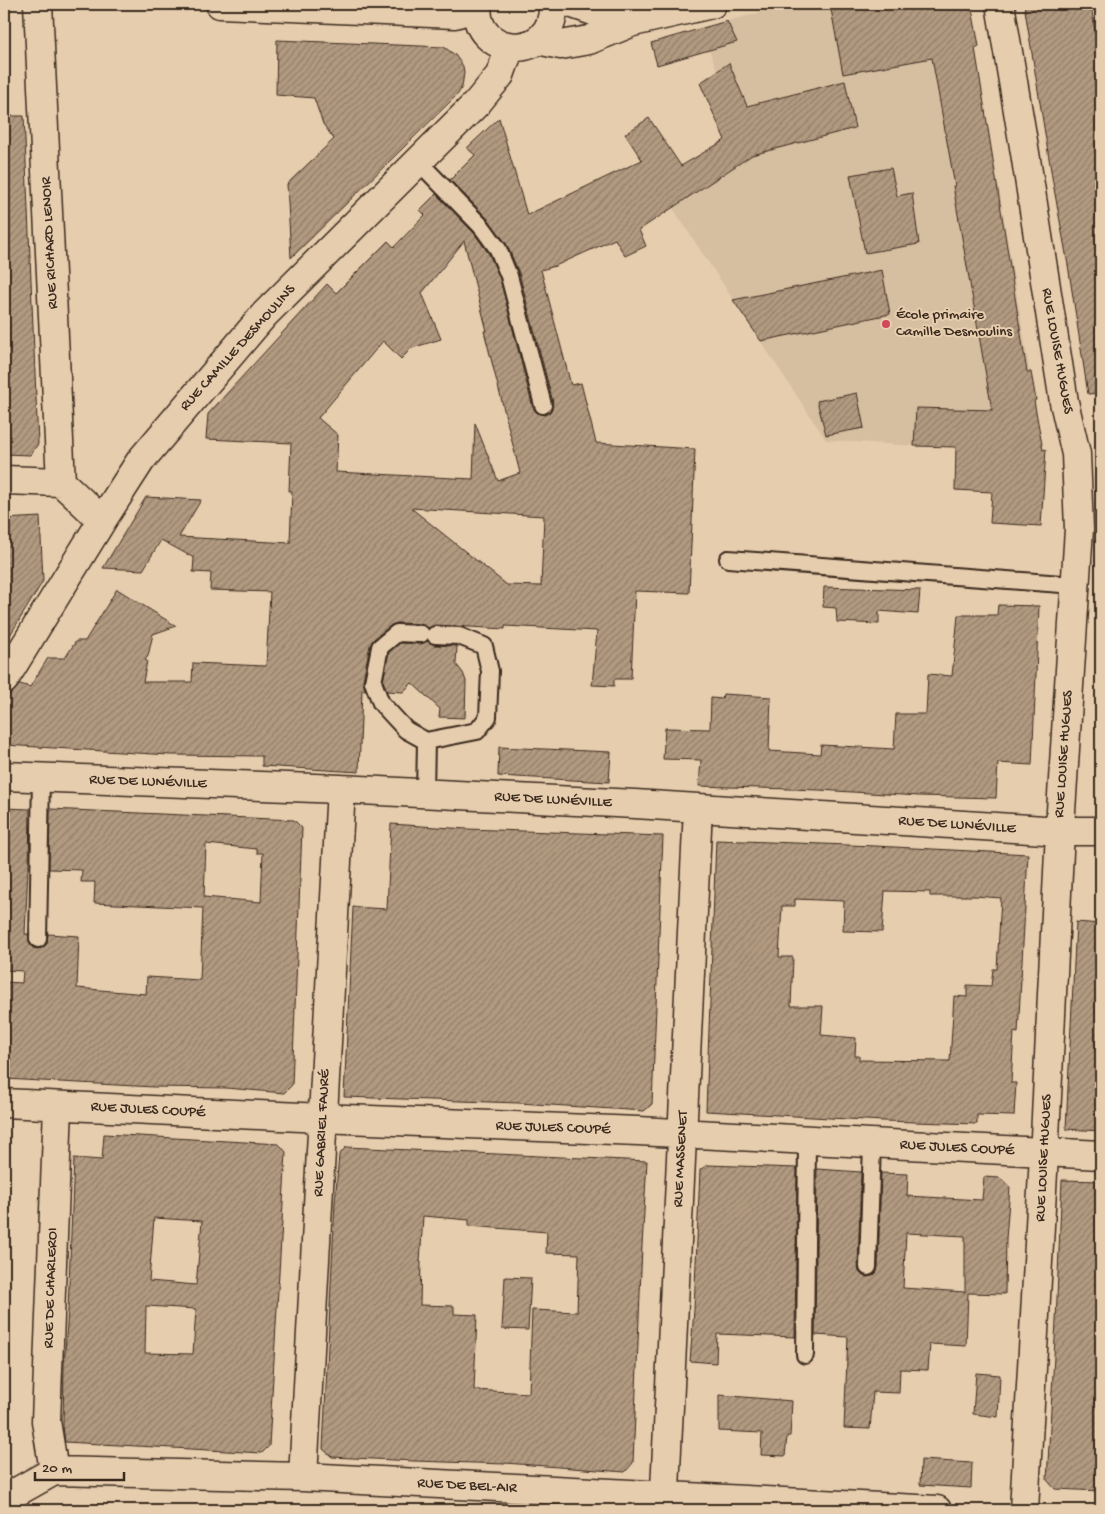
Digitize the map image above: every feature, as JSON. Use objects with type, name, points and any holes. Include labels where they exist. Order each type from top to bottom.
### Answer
[{"type":"street","name":"RUE RICHARD LENOIR","points":[[38,4],[61,482]]},
{"type":"street","points":[[220,4],[455,14],[478,6],[478,18],[482,28],[499,44],[510,47],[529,45],[546,33],[554,13],[553,4]]},
{"type":"street","points":[[572,4],[633,22]]},
{"type":"street","points":[[538,40],[562,45],[589,40],[633,22],[712,4]]},
{"type":"street","name":"RUE LOUISE HUGUES","points":[[1000,4],[1064,402],[1090,530],[1076,584],[1060,831],[1024,1510]]},
{"type":"street","name":"RUE CAMILLE DESMOULINS","points":[[4,680],[103,518],[141,460],[264,315],[477,103],[500,75],[510,47]]},
{"type":"street","points":[[4,480],[61,482],[92,512],[103,518]]},
{"type":"street","name":"RUE DE LUNÉVILLE","points":[[4,776],[425,793],[1060,831],[1101,831]]},
{"type":"street","name":"RUE GABRIEL FAURÉ","points":[[303,1477],[341,789]]},
{"type":"street","name":"RUE MASSENET","points":[[664,1503],[698,808]]},
{"type":"street","name":"RUE JULES COUPÉ","points":[[4,1102],[1101,1155]]},
{"type":"street","name":"RUE DE CHARLEROI","points":[[54,1471],[46,1421],[58,1106]]},
{"type":"street","name":"RUE DE BEL-AIR","points":[[4,1498],[54,1471],[303,1477],[664,1503],[937,1510]]},
{"type":"lane","points":[[418,161],[482,227],[498,249],[509,276],[543,405]]},
{"type":"lane","points":[[728,560],[1076,584]]},
{"type":"lane","points":[[397,633],[459,636],[484,646],[490,672],[488,717],[477,730],[426,741],[406,730],[382,703],[374,682],[380,646],[397,633]]},
{"type":"lane","points":[[425,793],[426,741]]},
{"type":"lane","points":[[38,939],[42,778]]},
{"type":"lane","points":[[806,1355],[807,1140]]},
{"type":"lane","points":[[868,1267],[872,1143]]},
{"type":"shaded area","name":"École primaire Camille Desmoulins","points":[[793,4],[830,4],[844,74],[939,55],[929,4],[971,4],[979,46],[975,48],[1043,450],[914,446],[826,440],[672,207],[752,155],[700,28]]},
{"type":"building","points":[[830,4],[971,4],[979,46],[975,48],[1027,372],[1031,372],[1043,450],[1046,449],[1041,526],[990,523],[992,492],[955,490],[956,447],[914,446],[916,408],[992,410],[932,58],[843,74]]},
{"type":"building","points":[[1024,4],[1091,4],[1096,38],[1101,37],[1101,393],[1088,394]]},
{"type":"building","points":[[727,21],[737,42],[657,65],[651,43]]},
{"type":"building","points":[[277,40],[444,47],[455,55],[463,66],[464,73],[462,87],[458,94],[291,258],[287,184],[334,139],[323,124],[314,98],[276,95]]},
{"type":"building","points":[[729,63],[747,106],[845,81],[855,128],[752,155],[639,230],[646,246],[625,256],[615,239],[555,266],[541,270],[571,385],[581,383],[596,443],[695,449],[689,593],[635,591],[631,679],[614,679],[614,686],[592,685],[597,631],[505,626],[505,629],[435,625],[428,628],[421,624],[397,623],[391,625],[374,639],[370,645],[363,680],[365,690],[362,690],[359,772],[262,766],[262,756],[170,755],[4,745],[4,696],[12,693],[20,684],[30,687],[48,658],[65,658],[76,641],[85,641],[117,589],[176,626],[153,634],[148,656],[145,660],[147,661],[143,682],[192,682],[193,663],[266,666],[270,592],[210,590],[211,573],[193,572],[194,558],[161,540],[143,570],[103,568],[146,497],[201,500],[179,537],[290,543],[292,491],[289,491],[291,443],[206,439],[208,414],[327,284],[336,293],[388,241],[394,247],[425,215],[420,210],[436,194],[474,233],[489,254],[500,279],[533,408],[540,414],[545,415],[550,412],[553,402],[519,273],[507,245],[489,220],[450,180],[475,155],[467,148],[499,118],[527,215],[642,160],[625,134],[649,118],[681,166],[725,140],[700,83]],"holes":[[[464,241],[487,331],[484,331],[520,473],[498,481],[475,423],[473,479],[336,472],[338,435],[318,418],[383,341],[401,359],[412,348],[441,339],[422,293]],[[411,508],[544,516],[541,586],[507,585]]]},
{"type":"building","points":[[4,116],[24,116],[38,444],[30,455],[4,454]]},
{"type":"building","points":[[891,168],[897,196],[912,193],[919,244],[865,253],[850,175]]},
{"type":"building","points":[[882,270],[890,314],[761,341],[733,300]]},
{"type":"building","points":[[857,393],[864,428],[826,435],[817,401]]},
{"type":"building","points":[[40,517],[43,581],[4,645],[4,519]]},
{"type":"building","points":[[824,587],[920,590],[918,614],[879,611],[879,624],[837,622],[836,608],[823,607]]},
{"type":"building","points":[[998,605],[1039,606],[1032,765],[998,763],[996,798],[699,786],[701,760],[663,759],[665,728],[710,729],[711,698],[722,699],[723,694],[771,697],[769,751],[820,754],[821,745],[894,749],[896,714],[926,714],[928,674],[952,676],[958,615],[997,615]]},
{"type":"building","points":[[428,641],[434,645],[457,646],[456,664],[466,681],[465,718],[439,717],[440,709],[412,683],[403,692],[387,691],[383,681],[389,652],[400,643],[421,644]]},
{"type":"building","points":[[499,747],[611,752],[609,782],[498,776]]},
{"type":"building","points":[[4,808],[30,809],[25,934],[28,934],[33,948],[42,948],[47,944],[48,934],[79,936],[77,988],[146,994],[147,977],[200,980],[203,908],[94,903],[95,882],[81,882],[82,870],[49,869],[50,809],[294,820],[302,828],[292,1085],[284,1093],[226,1088],[154,1087],[4,1079],[4,982],[22,983],[23,971],[4,970]],"holes":[[[206,844],[257,849],[257,853],[263,853],[261,902],[204,897]]]},
{"type":"building","points":[[391,824],[467,829],[663,836],[652,1104],[644,1111],[519,1103],[344,1097],[353,907],[387,909]]},
{"type":"building","points":[[716,840],[1028,854],[1018,1033],[1014,1032],[1011,1083],[1016,1083],[1014,1116],[977,1115],[977,1124],[883,1121],[706,1111]],"holes":[[[885,891],[930,892],[930,896],[1001,898],[997,969],[993,969],[991,986],[967,985],[967,997],[954,996],[950,1061],[859,1060],[859,1056],[855,1056],[856,1038],[821,1035],[823,1006],[791,1006],[793,957],[779,957],[782,906],[795,906],[795,899],[844,901],[843,931],[882,932]]]},
{"type":"building","points":[[1076,922],[1101,924],[1101,1131],[1066,1129]]},
{"type":"building","points":[[104,1134],[279,1144],[286,1152],[269,1446],[262,1453],[65,1442],[63,1426],[64,1366],[74,1158],[102,1160]],"holes":[[[154,1218],[202,1221],[196,1285],[149,1281]],[[146,1306],[196,1309],[193,1354],[145,1353]]]},
{"type":"building","points":[[346,1147],[647,1161],[633,1463],[625,1472],[505,1463],[332,1457],[323,1449],[339,1155]],"holes":[[[423,1216],[469,1220],[469,1226],[547,1232],[546,1253],[579,1254],[577,1312],[532,1310],[529,1393],[474,1390],[477,1315],[454,1314],[454,1306],[420,1305]]]},
{"type":"building","points":[[707,1165],[797,1168],[795,1337],[717,1334],[716,1363],[690,1361],[700,1170]]},
{"type":"building","points":[[817,1169],[861,1172],[858,1267],[859,1272],[867,1277],[873,1276],[877,1272],[878,1267],[881,1173],[908,1174],[907,1196],[982,1200],[984,1177],[1000,1178],[1010,1187],[1006,1239],[1005,1294],[968,1293],[966,1346],[930,1344],[928,1370],[900,1369],[899,1393],[873,1392],[870,1429],[844,1428],[848,1337],[815,1335]],"holes":[[[906,1233],[965,1236],[965,1292],[903,1288]]]},
{"type":"building","points":[[1062,1180],[1101,1181],[1101,1471],[1099,1491],[1055,1489],[1047,1480]]},
{"type":"building","points":[[505,1277],[531,1278],[528,1330],[502,1329]]},
{"type":"building","points":[[976,1373],[1000,1375],[998,1417],[973,1414]]},
{"type":"building","points":[[719,1395],[792,1401],[790,1436],[787,1436],[785,1456],[761,1455],[762,1433],[719,1431]]},
{"type":"building","points":[[921,1460],[972,1463],[971,1488],[920,1485]]},
{"type":"place","name":"École primaire Camille Desmoulins","points":[[886,324]]}]
